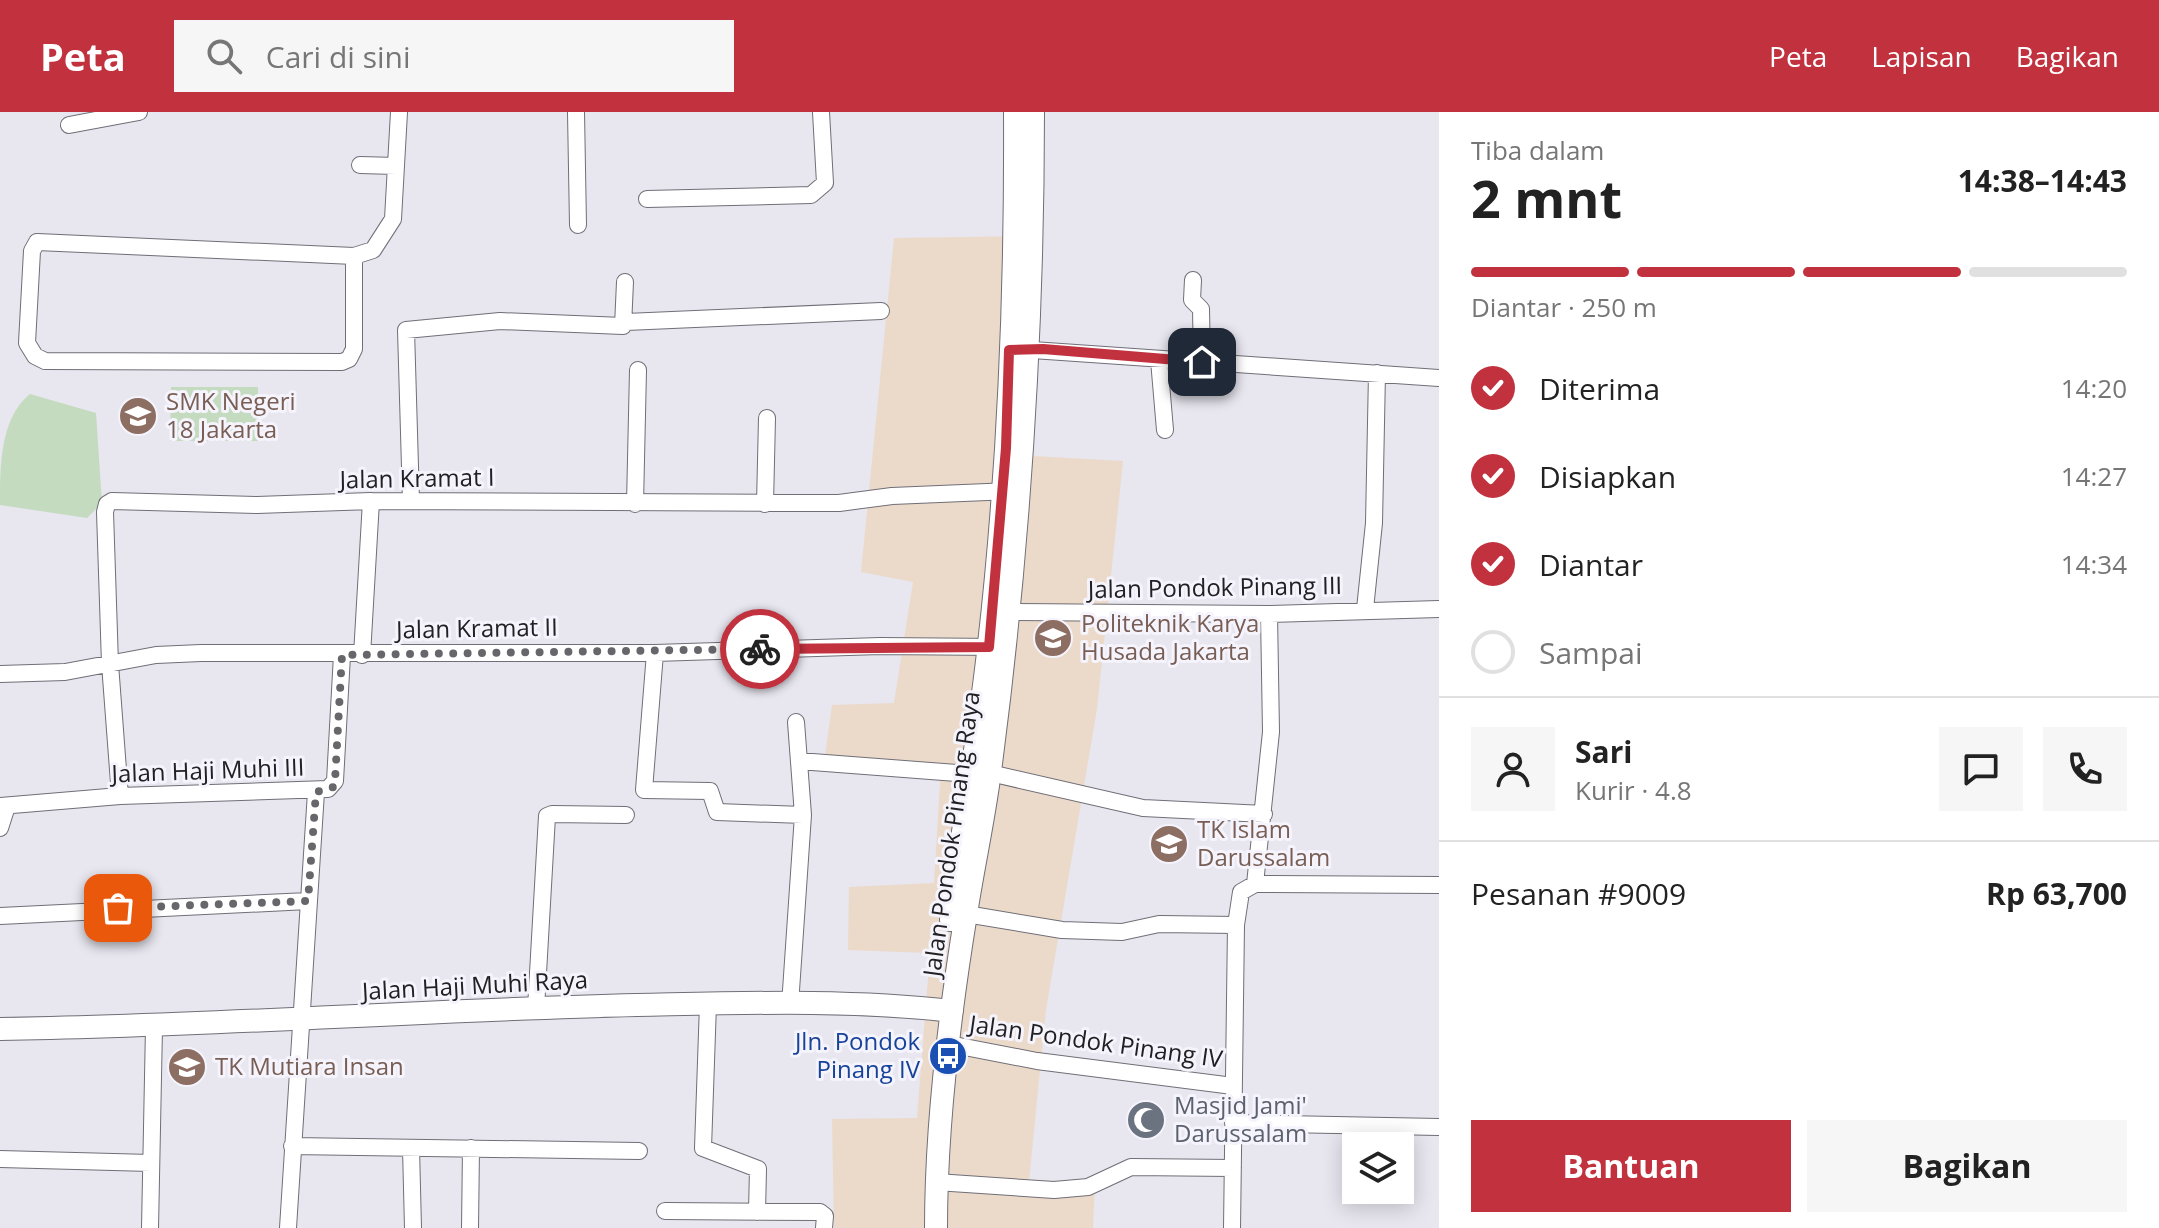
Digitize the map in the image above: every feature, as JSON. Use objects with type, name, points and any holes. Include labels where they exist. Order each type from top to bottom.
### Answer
[{"type":"main road","name":"Jalan Pondok Pinang Raya","points":[[1015,112],[1019,349]]},
{"type":"main road","name":"Jalan Pondok Pinang Raya","points":[[925,1228],[946,1010],[1001,612],[1033,112]]},
{"type":"main road","name":"Jalan Pondok Pinang Raya","points":[[936,1228],[936,1182],[949,1044],[946,1010],[966,914],[969,844]]},
{"type":"main road","name":"Jalan Haji Muhi Raya","points":[[0,1029],[154,1027],[536,1008],[708,1004],[946,1010]]},
{"type":"street","points":[[69,125],[139,112]]},
{"type":"street","points":[[354,256],[354,349],[349,359],[342,362],[45,361],[35,356],[27,343],[32,251],[37,242],[354,256],[373,250],[386,235],[393,219],[399,112]]},
{"type":"street","points":[[576,112],[578,225]]},
{"type":"street","points":[[647,199],[811,195],[825,183],[821,112]]},
{"type":"street","points":[[360,165],[396,166]]},
{"type":"street","points":[[1193,280],[1192,300],[1201,307],[1202,362]]},
{"type":"street","points":[[625,282],[626,322]]},
{"type":"street","points":[[411,501],[406,330],[500,321],[623,326],[626,322],[881,311]]},
{"type":"street","points":[[1019,349],[1439,378]]},
{"type":"street","points":[[1159,360],[1165,430]]},
{"type":"street","points":[[635,504],[638,370]]},
{"type":"street","points":[[1365,609],[1374,523],[1377,373]]},
{"type":"street","points":[[765,504],[767,418]]},
{"type":"street","name":"Jalan Kramat I","points":[[120,796],[110,664],[107,504],[112,501],[272,505],[371,501],[765,504],[849,503],[892,496],[1011,491]]},
{"type":"street","points":[[362,655],[371,501]]},
{"type":"street","name":"Jalan Pondok Pinang III","points":[[1001,612],[1269,614],[1439,609]]},
{"type":"street","points":[[1255,884],[1271,732],[1269,614]]},
{"type":"street","name":"Jalan Kramat II","points":[[0,674],[65,672],[156,655],[201,653],[655,653],[997,647]]},
{"type":"street","points":[[655,653],[644,790],[710,791],[717,812],[803,815]]},
{"type":"street","name":"Jalan Haji Muhi III","points":[[4,806],[120,796],[316,792],[334,787],[342,655]]},
{"type":"street","points":[[790,1005],[803,815],[796,722]]},
{"type":"street","points":[[799,761],[980,773],[1143,808],[1264,814]]},
{"type":"street","points":[[288,1228],[316,792]]},
{"type":"street","points":[[0,828],[4,806]]},
{"type":"street","points":[[536,1008],[547,816],[626,815]]},
{"type":"street","points":[[1233,1086],[1236,925],[1241,892],[1255,884],[1439,885]]},
{"type":"street","points":[[0,916],[308,901]]},
{"type":"street","points":[[966,914],[1092,931],[1122,932],[1173,923],[1236,925]]},
{"type":"street","points":[[708,1004],[703,1148],[758,1169],[757,1212]]},
{"type":"street","points":[[150,1228],[154,1027]]},
{"type":"street","name":"Jalan Pondok Pinang IV","points":[[949,1044],[1037,1061],[1233,1086],[1232,1228]]},
{"type":"street","points":[[1233,1123],[1439,1127]]},
{"type":"street","points":[[292,1146],[639,1151]]},
{"type":"street","points":[[411,1148],[413,1228]]},
{"type":"street","points":[[470,1228],[471,1148]]},
{"type":"street","points":[[0,1159],[151,1163]]},
{"type":"street","points":[[936,1182],[1054,1190],[1088,1187],[1131,1167],[1233,1168]]},
{"type":"street","points":[[665,1211],[820,1212],[825,1216],[824,1228]]},
{"type":"shaded area","points":[[1041,236],[1033,456],[1123,461],[1097,709],[1046,1010],[1029,1181],[1095,1180],[1093,1228],[834,1228],[832,1119],[917,1118],[930,953],[848,950],[849,887],[934,883],[941,767],[825,756],[832,705],[894,703],[913,582],[861,572],[894,238]]},
{"type":"green space","points":[[171,387],[258,387],[258,441],[170,441]]},
{"type":"green space","points":[[30,394],[96,413],[102,503],[87,518],[0,505],[7,429],[20,404]]},
{"type":"way so far","points":[[118,908],[308,901],[316,792],[334,787],[335,781],[342,655],[540,651],[655,653],[760,649]]},
{"type":"place","name":"SMK Negeri 18 Jakarta","points":[[138,416]]},
{"type":"place","name":"Politeknik Karya Husada Jakarta","points":[[1053,638]]},
{"type":"place","name":"TK Islam Darussalam","points":[[1169,844]]},
{"type":"place","name":"Jln. Pondok Pinang IV","points":[[948,1056]]},
{"type":"place","name":"TK Mutiara Insan","points":[[187,1067]]},
{"type":"place","name":"Masjid Jami' Darussalam","points":[[1146,1120]]},
{"type":"route","points":[[760,649],[989,647],[1006,448],[1009,350],[1029,348],[1202,362]]}]
